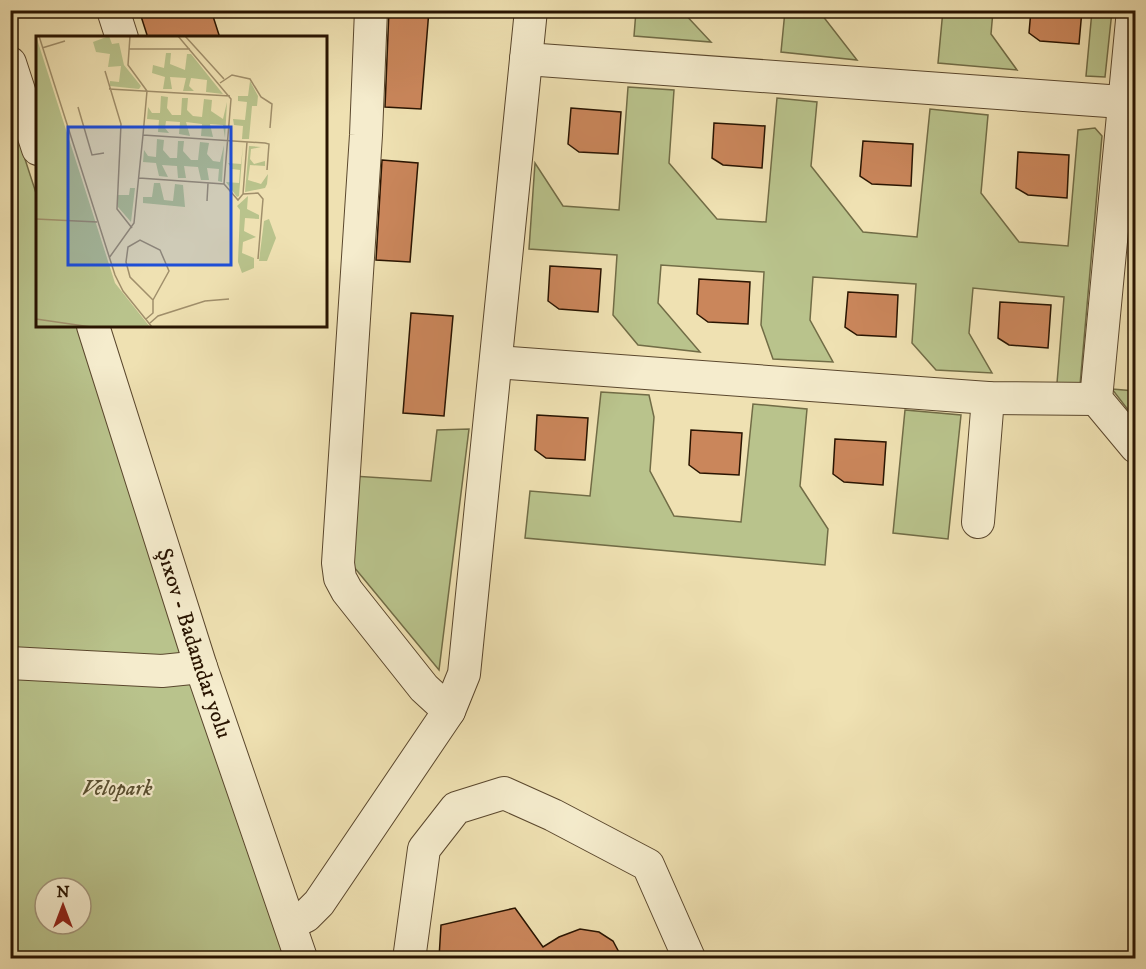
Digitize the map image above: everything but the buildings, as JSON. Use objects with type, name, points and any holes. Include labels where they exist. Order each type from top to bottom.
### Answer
[{"type":"street","points":[[113,10],[121,36]]},
{"type":"street","points":[[370,10],[366,135],[338,564],[340,578],[347,591],[424,688],[449,711]]},
{"type":"street","points":[[290,924],[306,916],[319,903],[449,711],[464,674],[531,10]]},
{"type":"street","points":[[1133,10],[1130,103],[1096,399],[1136,447]]},
{"type":"street","points":[[526,59],[1130,103]]},
{"type":"street","points":[[10,63],[36,143]]},
{"type":"street","name":"Şıxov - Badamdar yolu","points":[[93,327],[201,667],[301,958]]},
{"type":"street","points":[[496,362],[988,398],[1096,399]]},
{"type":"street","points":[[978,522],[988,398]]},
{"type":"street","points":[[10,663],[162,671],[201,667]]},
{"type":"street","points":[[412,958],[410,952],[424,849],[456,808],[504,793],[553,815],[648,866],[689,958]]},
{"type":"green space","points":[[943,10],[993,11],[991,34],[1017,70],[938,63]]},
{"type":"green space","points":[[636,11],[682,11],[711,42],[634,36]]},
{"type":"green space","points":[[785,11],[822,11],[822,15],[857,60],[781,52]]},
{"type":"green space","points":[[1092,11],[1112,11],[1105,77],[1086,76]]},
{"type":"green space","points":[[628,87],[674,90],[669,163],[717,219],[766,222],[777,98],[817,102],[811,166],[863,232],[917,237],[930,109],[988,115],[981,193],[1019,242],[1068,246],[1078,130],[1095,128],[1102,136],[1080,385],[1057,383],[1064,297],[973,288],[969,333],[992,373],[936,370],[912,343],[916,284],[813,277],[810,320],[833,362],[773,359],[761,325],[764,272],[661,265],[658,303],[700,352],[638,345],[613,315],[617,255],[529,249],[535,163],[563,206],[619,210]]},
{"type":"green space","name":"Velopark","points":[[10,113],[36,193],[36,327],[80,327],[285,958],[11,958]]},
{"type":"green space","points":[[1112,389],[1135,391],[1135,419]]},
{"type":"green space","points":[[601,392],[649,395],[654,417],[650,471],[674,516],[741,522],[753,404],[807,409],[800,486],[828,529],[825,565],[525,538],[530,491],[590,496]]},
{"type":"green space","points":[[905,410],[961,415],[948,539],[893,533]]},
{"type":"green space","points":[[469,429],[439,670],[349,561],[353,476],[431,481],[437,430]]}]
